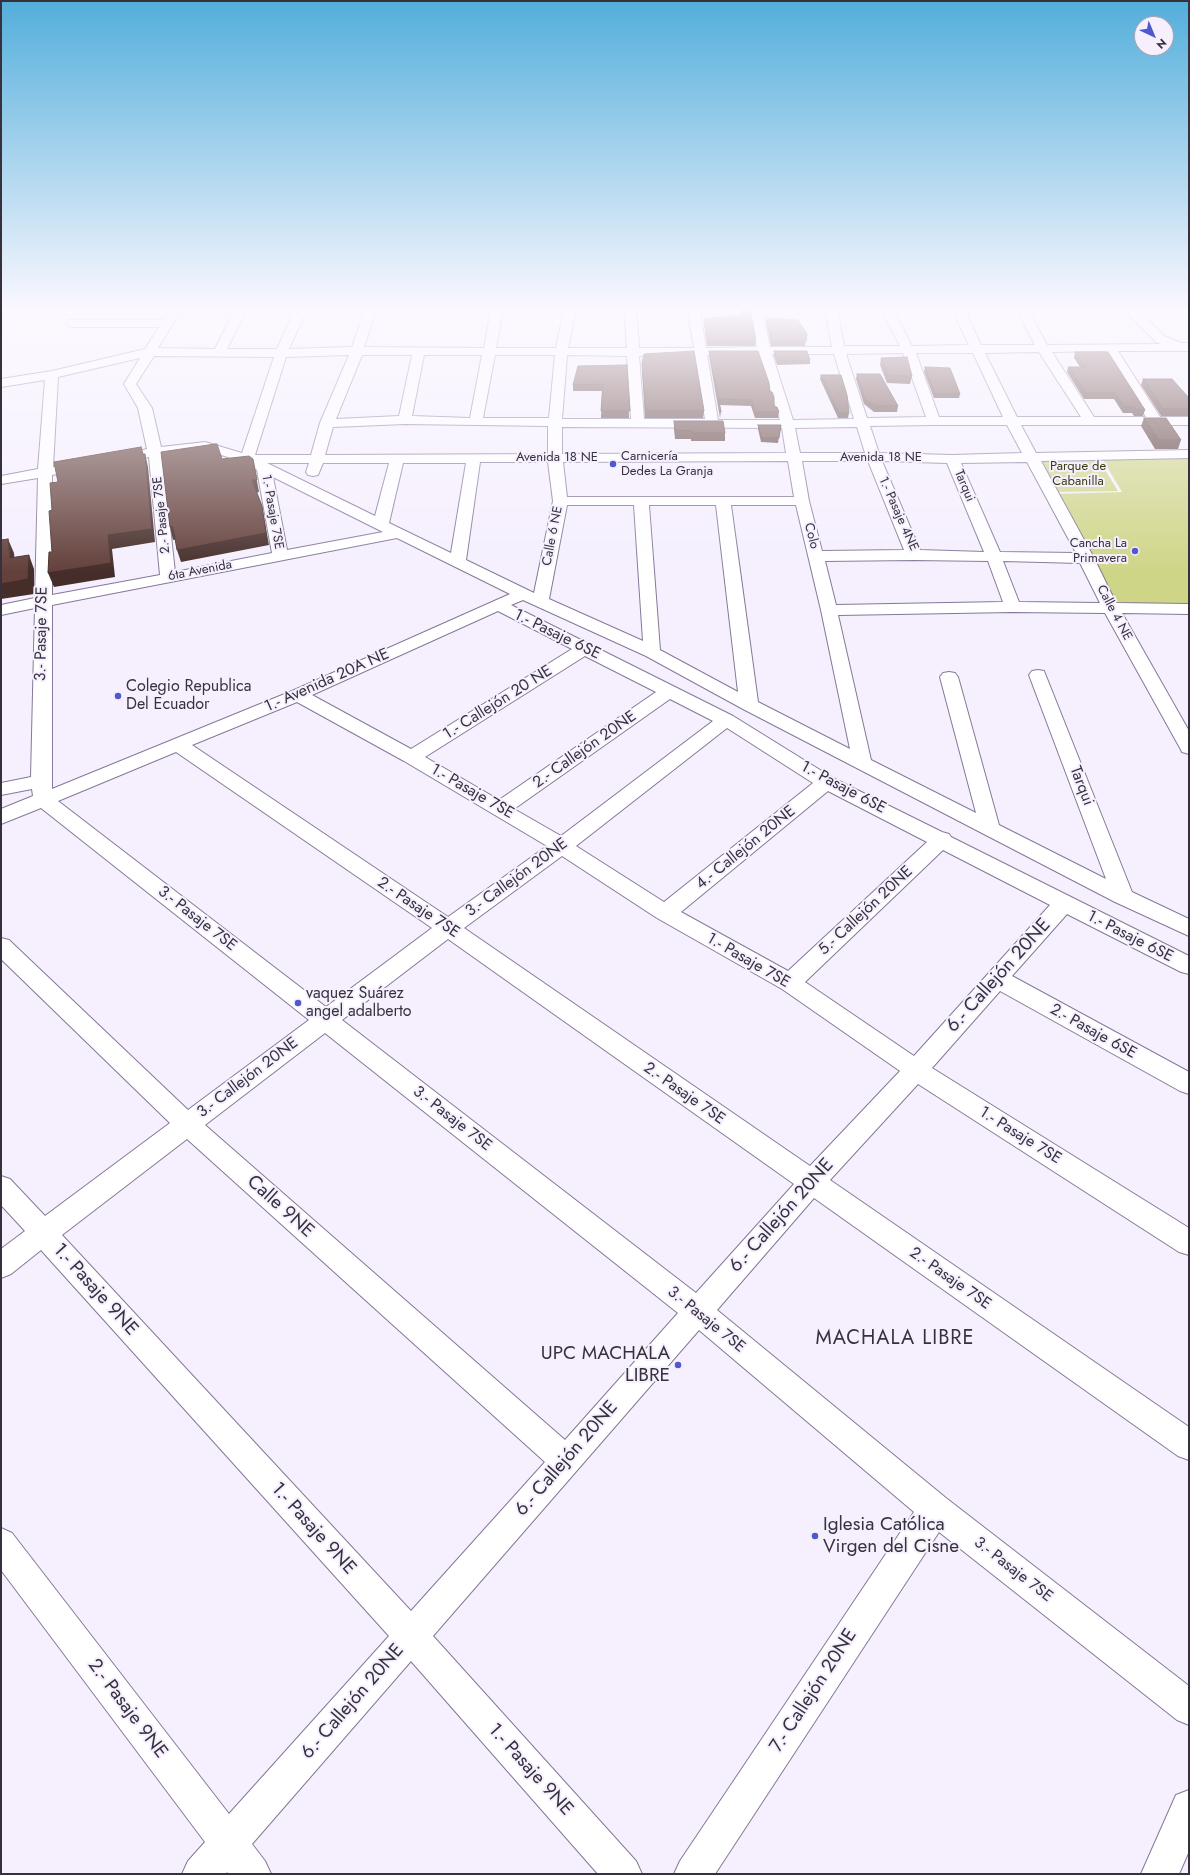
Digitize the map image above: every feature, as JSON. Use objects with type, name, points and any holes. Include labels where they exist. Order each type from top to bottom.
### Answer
[{"type":"street","name":"3.- Pasaje 7SE","points":[[50,396],[44,473],[42,790],[326,1020],[697,1311],[935,1509],[1189,1708]]},
{"type":"street","name":"2.- Pasaje 7SE","points":[[137,396],[145,408],[155,452],[168,577]]},
{"type":"street","points":[[267,396],[247,459],[523,594],[652,652],[749,705],[1123,897],[1189,928]]},
{"type":"street","points":[[309,488],[327,423],[338,396]]},
{"type":"street","points":[[405,420],[409,396]]},
{"type":"street","points":[[476,422],[481,396]]},
{"type":"street","name":"Calle 6 NE","points":[[540,601],[560,501],[555,458],[555,422],[557,396]]},
{"type":"street","points":[[636,396],[638,423]]},
{"type":"street","points":[[708,396],[712,423]]},
{"type":"street","name":"Colo","points":[[779,396],[788,424],[802,501],[829,610],[862,763]]},
{"type":"street","name":"1.- Pasaje 4NE","points":[[854,396],[873,457],[914,555],[1086,558]]},
{"type":"street","points":[[925,396],[934,421]]},
{"type":"street","name":"Calle 4 NE","points":[[1000,396],[1086,558],[1111,609],[1189,748]]},
{"type":"street","points":[[1074,396],[1090,421]]},
{"type":"street","points":[[1140,396],[1156,422]]},
{"type":"street","points":[[327,423],[405,420],[476,422],[788,424],[934,421],[1090,421],[1126,423],[1189,421]]},
{"type":"street","points":[[1126,423],[1142,455]]},
{"type":"street","name":"Avenida 18 NE","points":[[104,462],[155,452],[205,446],[247,459],[873,457],[952,459],[1189,454]]},
{"type":"street","points":[[380,524],[397,458]]},
{"type":"street","points":[[458,561],[474,458]]},
{"type":"street","name":"Tarqui","points":[[952,459],[1014,607]]},
{"type":"street","points":[[1,480],[74,467]]},
{"type":"street","name":"1.- Pasaje 7SE","points":[[264,467],[280,556]]},
{"type":"street","points":[[641,500],[652,652]]},
{"type":"street","points":[[723,500],[749,705]]},
{"type":"street","points":[[560,501],[802,501]]},
{"type":"street","name":"6ta Avenida","points":[[1,610],[400,533]]},
{"type":"street","points":[[816,556],[914,555]]},
{"type":"street","name":"1.- Avenida 20A NE","points":[[1,817],[42,790],[177,744],[298,695],[523,594]]},
{"type":"street","name":"1.- Pasaje 6SE","points":[[498,605],[586,648],[726,720],[826,782],[942,839],[1189,966]]},
{"type":"street","points":[[829,610],[1014,607],[1189,609]]},
{"type":"street","name":"1.- Callejón 20 NE","points":[[411,757],[586,648]]},
{"type":"street","name":"Tarqui","points":[[1038,675],[1123,897]]},
{"type":"street","points":[[950,677],[990,828]]},
{"type":"street","name":"2.- Callejón 20NE","points":[[500,809],[669,691]]},
{"type":"street","name":"1.- Pasaje 7SE","points":[[298,695],[411,757],[500,809],[562,846],[665,913],[790,983],[916,1070],[1189,1243]]},
{"type":"street","name":"3.- Callejón 20NE","points":[[1,1265],[448,928],[562,846],[726,720]]},
{"type":"street","name":"2.- Pasaje 7SE","points":[[177,744],[448,928],[811,1183],[1189,1445]]},
{"type":"street","name":"4.- Callejón 20NE","points":[[665,913],[826,782]]},
{"type":"street","points":[[1,789],[42,790]]},
{"type":"street","name":"5.- Callejón 20NE","points":[[790,983],[942,839]]},
{"type":"street","name":"6.- Callejón 20NE","points":[[201,1874],[697,1311],[811,1183],[998,979],[1064,903]]},
{"type":"street","name":"Calle 9NE","points":[[1,946],[187,1124],[566,1461]]},
{"type":"street","name":"2.- Pasaje 6SE","points":[[998,979],[1189,1084]]},
{"type":"street","name":"1.- Pasaje 9NE","points":[[1,1187],[411,1636],[623,1874]]},
{"type":"street","name":"7.- Callejón 20NE","points":[[693,1874],[935,1509]]},
{"type":"street","name":"2.- Pasaje 9NE","points":[[1,1544],[252,1874]]},
{"type":"street","points":[[1160,1874],[1189,1808]]},
{"type":"green space","name":"Parque de Cabanilla","points":[[1097,457],[1118,491],[1052,492],[1037,459]]},
{"type":"green space","name":"Cancha La Primavera","points":[[1189,457],[1189,608],[1107,609],[1056,494],[1122,492],[1103,460]]},
{"type":"building","points":[[602,396],[629,396],[630,411],[601,411]]},
{"type":"building","points":[[645,396],[702,396],[704,411],[646,411]]},
{"type":"building","points":[[718,396],[774,396],[774,407],[777,407],[779,412],[755,412],[752,400],[718,399]]},
{"type":"building","points":[[831,396],[847,396],[849,413],[839,413]]},
{"type":"building","points":[[864,396],[893,396],[898,406],[875,406],[865,399]]},
{"type":"building","points":[[1117,396],[1136,396],[1145,410],[1136,410],[1134,407],[1124,407]]},
{"type":"building","points":[[1155,396],[1188,396],[1189,398],[1189,409],[1163,409]]},
{"type":"building","points":[[1144,418],[1166,418],[1181,440],[1158,440]]},
{"type":"building","points":[[674,421],[723,421],[725,433],[692,433],[691,431],[675,430]]},
{"type":"building","points":[[758,425],[781,425],[779,438],[762,438]]},
{"type":"building","points":[[217,444],[222,459],[249,456],[253,459],[257,480],[252,480],[262,506],[266,533],[177,550],[173,527],[170,527],[161,452]]},
{"type":"building","points":[[141,447],[143,454],[145,454],[152,529],[108,535],[111,563],[48,573],[49,552],[52,552],[49,511],[52,510],[50,483],[58,482],[54,462]]},
{"type":"building","points":[[8,539],[10,558],[29,555],[28,579],[1,584],[1,540]]},
{"type":"place","name":"Carnicería Dedes La Granja","points":[[613,464]]},
{"type":"place","name":"Cancha La Primavera","points":[[1135,551]]},
{"type":"place","name":"Colegio Republica Del Ecuador","points":[[118,696]]},
{"type":"place","name":"vaquez Suárez angel adalberto","points":[[298,1003]]},
{"type":"place","name":"UPC MACHALA LIBRE","points":[[678,1365]]},
{"type":"place","name":"Iglesia Católica Virgen del Cisne","points":[[815,1536]]},
{"type":"district","name":"MACHALA LIBRE","points":[[895,1339]]}]
